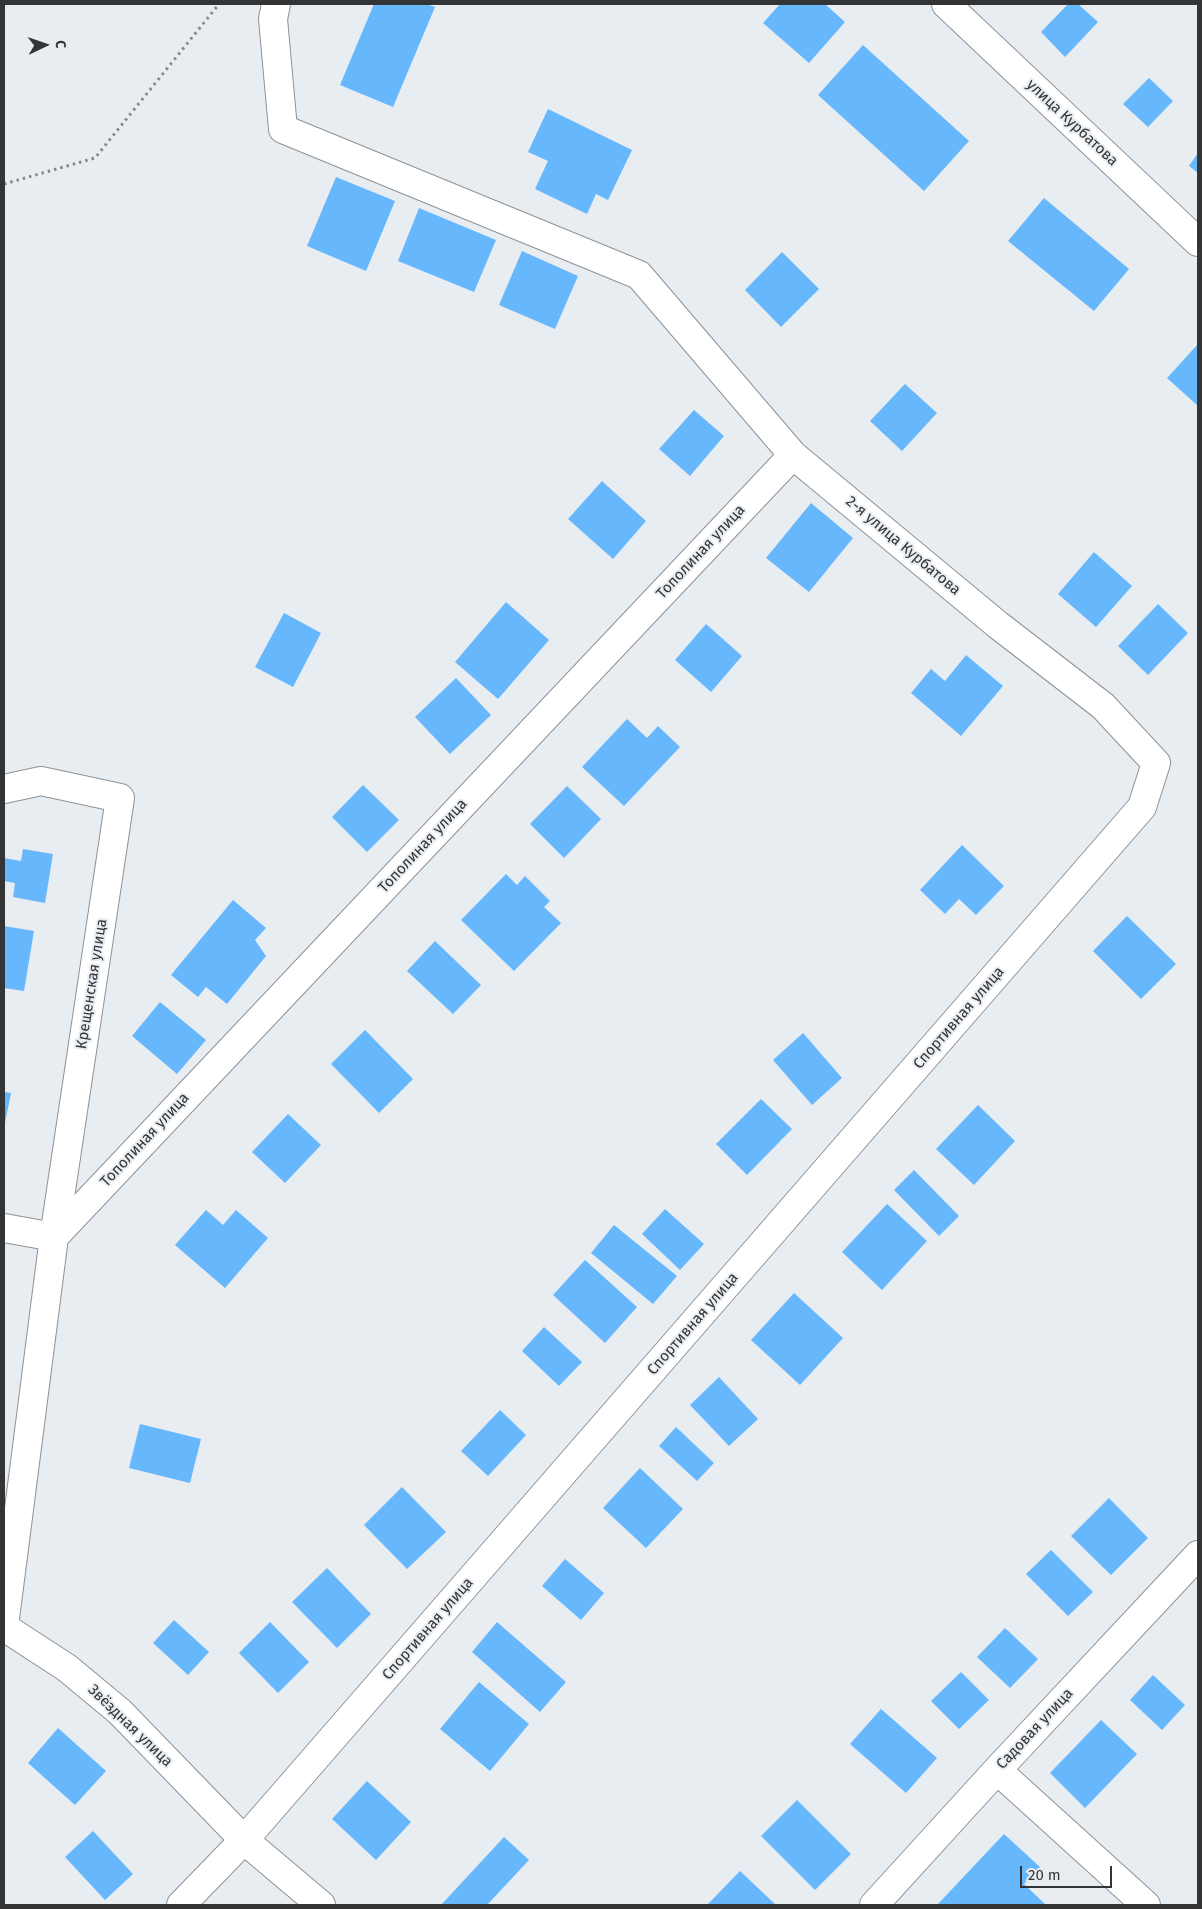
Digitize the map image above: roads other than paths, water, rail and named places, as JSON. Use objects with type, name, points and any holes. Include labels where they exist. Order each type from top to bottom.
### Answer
[{"type":"street","name":"2-я улица Курбатова","points":[[276,4],[272,19],[283,129],[638,274],[793,455],[998,625],[1103,706],[1156,764],[1142,807]]},
{"type":"street","name":"улица Курбатова","points":[[946,4],[1198,242]]},
{"type":"street","name":"Тополиная улица","points":[[54,1237],[793,455]]},
{"type":"street","name":"Крещенская улица","points":[[4,789],[41,781],[120,798],[54,1237]]},
{"type":"street","name":"Спортивная улица","points":[[181,1905],[244,1840],[1142,807]]},
{"type":"street","points":[[4,1228],[54,1237],[4,1626]]},
{"type":"street","name":"Садовая улица","points":[[874,1905],[1198,1555]]},
{"type":"street","name":"Звёздная улица","points":[[4,1626],[67,1668],[120,1712],[244,1840]]},
{"type":"street","points":[[997,1770],[1146,1905]]},
{"type":"street","points":[[244,1840],[321,1905]]}]
